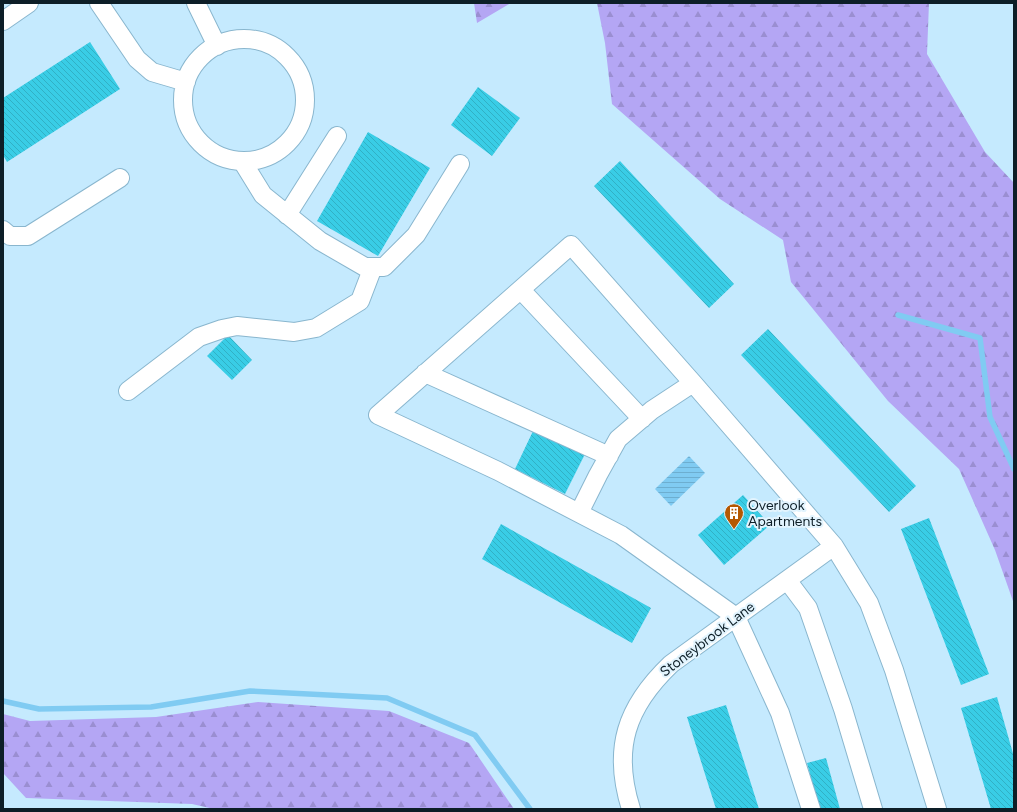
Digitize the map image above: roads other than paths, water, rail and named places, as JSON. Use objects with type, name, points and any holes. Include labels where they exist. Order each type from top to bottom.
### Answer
[{"type":"street","points":[[3,21],[29,3]]},
{"type":"street","points":[[99,3],[136,58],[152,72],[186,82]]},
{"type":"street","points":[[196,3],[217,46]]},
{"type":"street","points":[[236,40],[256,40],[275,48],[290,60],[301,78],[305,97],[303,117],[294,135],[280,150],[262,159],[242,162],[224,158],[208,149],[195,136],[186,119],[183,101],[186,82],[193,67],[203,55],[217,46],[236,40]]},
{"type":"street","points":[[288,215],[337,136]]},
{"type":"street","points":[[242,162],[263,195],[320,241],[365,267],[384,267],[416,235],[460,164]]},
{"type":"street","points":[[3,230],[10,236],[28,236],[120,178]]},
{"type":"street","points":[[811,809],[780,713],[736,617],[621,535],[498,471],[378,414],[571,245],[693,382],[834,546],[869,603],[894,670],[937,809]]},
{"type":"street","points":[[128,390],[199,337],[222,329],[237,326],[294,332],[316,328],[360,301],[373,267]]},
{"type":"street","points":[[521,290],[642,419]]},
{"type":"street","points":[[425,373],[609,456]]},
{"type":"street","points":[[579,513],[618,439],[642,419],[693,382]]},
{"type":"street","name":"Stoneybrook Lane","points":[[631,809],[622,771],[622,744],[630,718],[643,695],[656,678],[671,664],[834,546]]},
{"type":"street","points":[[787,580],[808,608],[843,709],[873,809]]},
{"type":"water","points":[[689,456],[705,473],[671,506],[655,489]]},
{"type":"waterway","points":[[898,315],[980,338],[990,417],[1014,469]]},
{"type":"waterway","points":[[3,701],[39,709],[151,707],[250,691],[387,698],[475,735],[530,809]]},
{"type":"place","name":"Overlook Apartments","points":[[734,530]]}]
